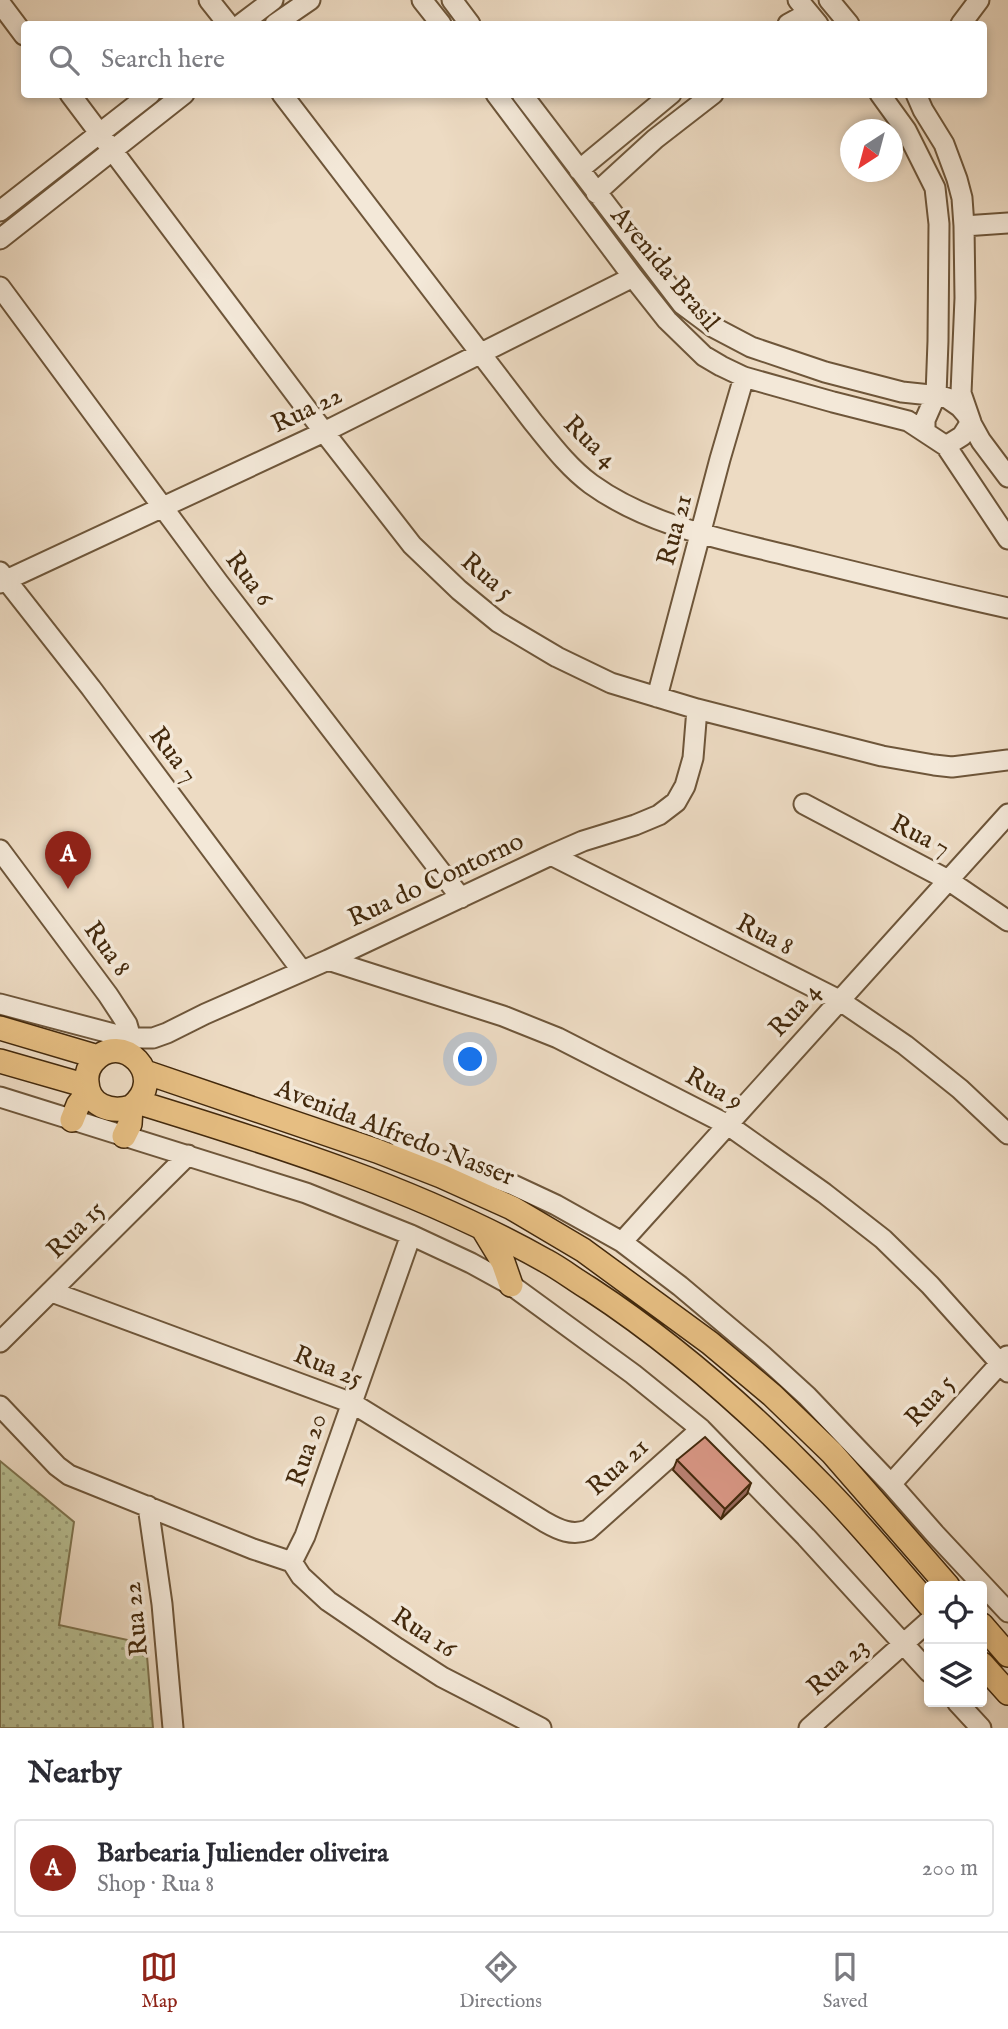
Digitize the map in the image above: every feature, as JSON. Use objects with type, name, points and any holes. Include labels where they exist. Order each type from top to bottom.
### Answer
[{"type":"main road","points":[[0,1028],[98,1057]]},
{"type":"main road","points":[[127,1045],[145,1072],[144,1093],[134,1104],[121,1110],[111,1110],[93,1100],[87,1089],[86,1075],[90,1065],[98,1057],[127,1045]]},
{"type":"main road","points":[[0,1061],[87,1089]]},
{"type":"main road","name":"Avenida Alfredo Nasser","points":[[145,1072],[441,1175],[512,1208],[583,1250],[710,1343],[772,1395],[832,1453],[944,1581]]},
{"type":"main road","points":[[72,1120],[87,1089]]},
{"type":"main road","points":[[124,1136],[130,1124],[134,1104]]},
{"type":"main road","name":"Avenida Alfredo Nasser","points":[[134,1104],[371,1179],[547,1261],[632,1317],[699,1369],[770,1433],[822,1485],[924,1599]]},
{"type":"main road","points":[[483,1229],[503,1262],[511,1286]]},
{"type":"main road","points":[[987,1631],[1008,1655]]},
{"type":"main road","points":[[987,1670],[1008,1693]]},
{"type":"street","points":[[209,0],[226,21]]},
{"type":"street","points":[[245,21],[272,0]]},
{"type":"street","points":[[279,21],[310,0]]},
{"type":"street","points":[[422,0],[439,21]]},
{"type":"street","points":[[452,0],[468,21]]},
{"type":"street","points":[[829,0],[846,21]]},
{"type":"street","points":[[963,21],[979,0]]},
{"type":"street","points":[[0,3],[21,31]]},
{"type":"street","points":[[73,98],[99,134]]},
{"type":"street","points":[[0,211],[145,98]]},
{"type":"street","points":[[0,239],[179,98]]},
{"type":"street","name":"Rua 4","points":[[285,98],[480,354],[564,459],[590,483],[652,517],[701,534],[1008,608]]},
{"type":"street","name":"Avenida Brasil","points":[[499,98],[633,278],[667,320],[704,356],[744,377],[908,421],[925,431],[947,446],[1008,539]]},
{"type":"street","name":"Avenida Brasil","points":[[525,98],[682,304],[713,327],[751,347],[825,372],[953,402],[966,414],[981,441],[1008,477]]},
{"type":"street","points":[[579,170],[666,98]]},
{"type":"street","points":[[596,193],[655,139],[708,98]]},
{"type":"street","points":[[883,98],[906,130],[935,188],[939,224],[940,297],[936,396],[925,420],[925,431]]},
{"type":"street","name":"Avenida Brasil","points":[[918,98],[944,144],[961,198],[965,298],[961,393],[971,422]]},
{"type":"street","points":[[526,133],[539,117]]},
{"type":"street","name":"Rua 5","points":[[99,134],[412,545],[459,590],[498,622],[557,657],[611,683],[697,709],[882,756],[934,765],[972,766],[1008,760]]},
{"type":"street","points":[[935,188],[957,179]]},
{"type":"street","points":[[964,226],[1008,223]]},
{"type":"street","name":"Rua 22","points":[[2,578],[163,508],[324,432],[633,278]]},
{"type":"street","name":"Rua 6","points":[[0,287],[347,752],[461,898]]},
{"type":"street","points":[[667,320],[682,304]]},
{"type":"street","name":"Rua 21","points":[[657,697],[744,377]]},
{"type":"street","points":[[947,446],[962,436],[971,422]]},
{"type":"street","name":"Rua 7","points":[[2,578],[99,699],[302,971]]},
{"type":"street","name":"Rua do Contorno","points":[[127,1045],[167,1033],[583,841],[659,815],[676,802],[685,786],[693,758],[697,709]]},
{"type":"street","name":"Rua 7","points":[[804,803],[948,880],[1008,921]]},
{"type":"street","name":"Rua 4","points":[[622,1242],[1008,814]]},
{"type":"street","name":"Rua 8","points":[[0,850],[127,1024],[127,1045]]},
{"type":"street","name":"Rua 8","points":[[551,855],[839,1000],[905,1045],[960,1089],[1008,1134]]},
{"type":"street","name":"Rua 9","points":[[328,960],[503,1016],[558,1038],[727,1125],[824,1193],[883,1239],[1005,1363]]},
{"type":"street","points":[[0,1004],[127,1045]]},
{"type":"street","points":[[0,1097],[306,1193],[411,1235],[471,1263],[511,1286],[633,1374],[701,1429],[806,1537],[924,1667]]},
{"type":"street","points":[[377,1151],[425,1157],[471,1169],[556,1205],[622,1242],[680,1286],[807,1396],[1008,1612]]},
{"type":"street","name":"Rua 15","points":[[0,1342],[188,1155]]},
{"type":"street","name":"Rua 20","points":[[292,1562],[305,1536],[411,1235]]},
{"type":"street","name":"Rua 25","points":[[52,1292],[352,1403],[545,1522],[566,1531]]},
{"type":"street","name":"Rua 5","points":[[891,1484],[1005,1363]]},
{"type":"street","points":[[0,1406],[57,1466],[69,1475],[292,1562]]},
{"type":"street","name":"Rua 21","points":[[566,1531],[588,1530],[701,1429]]},
{"type":"street","name":"Rua 22","points":[[148,1506],[162,1604],[173,1728]]},
{"type":"street","points":[[916,1550],[935,1534]]},
{"type":"street","name":"Rua 16","points":[[292,1562],[301,1576],[328,1601],[397,1648],[442,1677],[541,1728]]},
{"type":"street","name":"Rua 23","points":[[809,1728],[924,1625]]},
{"type":"street","points":[[962,1707],[981,1728]]},
{"type":"green space","points":[[0,1461],[74,1522],[59,1625],[146,1644],[153,1728],[0,1728]]},
{"type":"building","points":[[705,1437],[751,1483],[725,1509],[677,1460]]},
{"type":"place","name":"Barbearia Juliender oliveira","points":[[68,889]]}]
